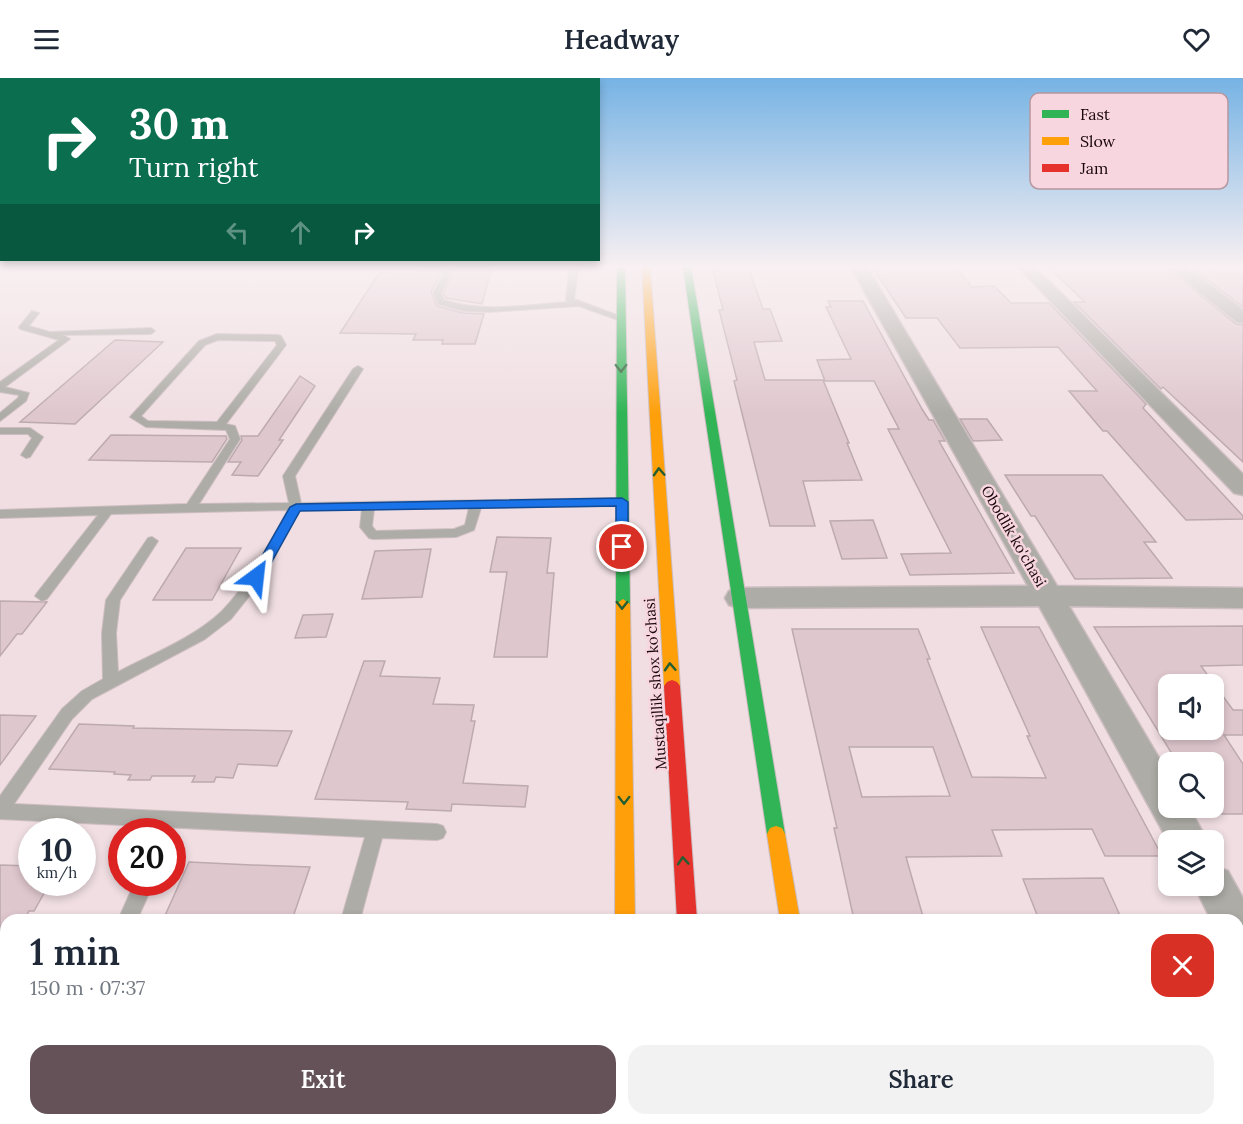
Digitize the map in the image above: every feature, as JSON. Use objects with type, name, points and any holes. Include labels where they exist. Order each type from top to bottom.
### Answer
[{"type":"main road","name":"Mustaqillik shox ko'chasi","points":[[648,316],[669,727],[686,914]]},
{"type":"main road","points":[[695,316],[789,914]]},
{"type":"main road","name":"Mustaqillik shox ko'chasi","points":[[621,318],[622,502],[628,727],[625,914]]},
{"type":"street","name":"Obodlik ko'chasi","points":[[887,316],[1158,787]]},
{"type":"street","points":[[1074,316],[1243,488]]},
{"type":"street","points":[[739,598],[1049,596],[1243,598]]},
{"type":"street","points":[[1220,896],[1230,914]]},
{"type":"lane","points":[[0,388],[66,339],[23,327],[33,316]]},
{"type":"lane","points":[[614,316],[621,318]]},
{"type":"lane","points":[[50,333],[151,331]]},
{"type":"lane","points":[[191,508],[235,439],[231,428],[220,425],[146,424],[135,417],[202,343],[217,337],[278,338],[282,345],[220,425]]},
{"type":"lane","points":[[0,810],[68,714],[87,695],[200,635],[226,615],[256,577],[296,507],[289,476],[358,369]]},
{"type":"lane","points":[[0,388],[24,393],[23,399],[0,418]]},
{"type":"lane","points":[[0,430],[30,431],[38,436],[26,454]]},
{"type":"lane","points":[[0,514],[191,508],[622,502]]},
{"type":"lane","points":[[368,506],[366,526],[374,535],[456,533],[470,527],[476,505]]},
{"type":"lane","points":[[42,596],[108,510]]},
{"type":"lane","points":[[111,682],[109,633],[113,600],[152,541]]},
{"type":"lane","points":[[0,810],[108,819]]},
{"type":"lane","points":[[186,825],[437,832]]},
{"type":"lane","points":[[352,914],[376,829]]},
{"type":"lane","points":[[130,914],[139,896]]},
{"type":"building","points":[[351,316],[483,316],[475,344],[442,344],[443,340],[413,340],[416,334],[340,333]]},
{"type":"building","points":[[720,316],[773,316],[782,341],[754,342],[765,380],[823,380],[862,480],[803,481],[815,526],[770,526],[734,381],[737,380]]},
{"type":"building","points":[[830,316],[871,316],[922,409],[929,420],[933,420],[945,441],[939,441],[1014,573],[910,575],[901,554],[951,553],[888,429],[899,429],[874,381],[825,381],[817,360],[851,359]]},
{"type":"building","points":[[905,316],[1061,316],[1146,404],[1143,408],[1243,516],[1243,519],[1186,520],[1069,391],[1097,391],[1058,347],[960,348],[937,318],[906,318]]},
{"type":"building","points":[[1088,316],[1226,316],[1236,324],[1243,325],[1243,462],[1163,387],[1161,389]]},
{"type":"building","points":[[115,340],[163,342],[75,424],[20,422]]},
{"type":"building","points":[[300,376],[315,386],[279,440],[283,440],[258,476],[232,475],[241,462],[228,462],[242,440],[241,436],[258,436]]},
{"type":"building","points":[[960,419],[987,419],[1002,440],[973,441]]},
{"type":"building","points":[[111,435],[226,436],[227,439],[212,462],[89,460]]},
{"type":"building","points":[[1005,475],[1102,475],[1156,542],[1144,542],[1172,578],[1075,579],[1035,516],[1031,516]]},
{"type":"building","points":[[873,520],[887,558],[842,559],[830,521]]},
{"type":"building","points":[[497,537],[551,538],[547,573],[554,573],[547,657],[494,657],[507,572],[490,572]]},
{"type":"building","points":[[186,548],[241,548],[212,600],[153,600]]},
{"type":"building","points":[[431,549],[422,597],[362,599],[375,551]]},
{"type":"building","points":[[0,601],[47,602],[22,634],[17,634],[0,656]]},
{"type":"building","points":[[333,614],[326,637],[295,638],[303,615]]},
{"type":"building","points":[[1243,626],[1243,665],[1201,666],[1207,674],[1158,674],[1158,731],[1094,627]]},
{"type":"building","points":[[981,627],[1039,627],[1158,849],[1158,856],[1105,856],[1092,829],[992,830],[1002,856],[906,857],[922,914],[853,914],[834,828],[837,828],[792,629],[918,629],[930,659],[927,659],[972,777],[1046,778],[1027,736],[1030,736]],"holes":[[[849,747],[933,747],[950,796],[862,797]]]},
{"type":"building","points":[[364,661],[385,661],[380,676],[440,678],[433,704],[474,705],[471,721],[475,721],[463,783],[528,786],[525,807],[452,804],[451,811],[406,809],[408,802],[315,799]]},
{"type":"building","points":[[1224,698],[1233,710],[1243,710],[1243,735],[1224,735]]},
{"type":"building","points":[[0,715],[36,716],[0,765]]},
{"type":"building","points":[[79,724],[134,726],[133,728],[292,731],[277,766],[238,764],[233,778],[216,777],[214,782],[192,782],[195,776],[152,776],[150,780],[128,780],[131,775],[114,774],[115,772],[49,769]]},
{"type":"building","points":[[1224,735],[1243,764],[1243,814],[1224,814],[1224,752],[1171,752],[1163,740],[1224,740]]},
{"type":"building","points":[[189,862],[310,867],[294,914],[166,914],[174,896],[186,896],[186,869]]},
{"type":"building","points":[[0,865],[18,866],[18,896],[42,896],[34,911],[29,911],[27,914],[0,914]]},
{"type":"building","points":[[1103,878],[1119,914],[1037,914],[1023,879]]},
{"type":"traffic: fast","points":[[621,316],[623,604]]},
{"type":"traffic: fast","points":[[695,316],[776,834]]},
{"type":"traffic: slow","points":[[649,316],[672,686]]},
{"type":"traffic: slow","points":[[623,604],[625,914]]},
{"type":"traffic: slow","points":[[776,834],[789,914]]},
{"type":"traffic: jam","points":[[672,686],[687,914]]},
{"type":"route","points":[[256,577],[296,507],[622,502],[622,547]]}]
